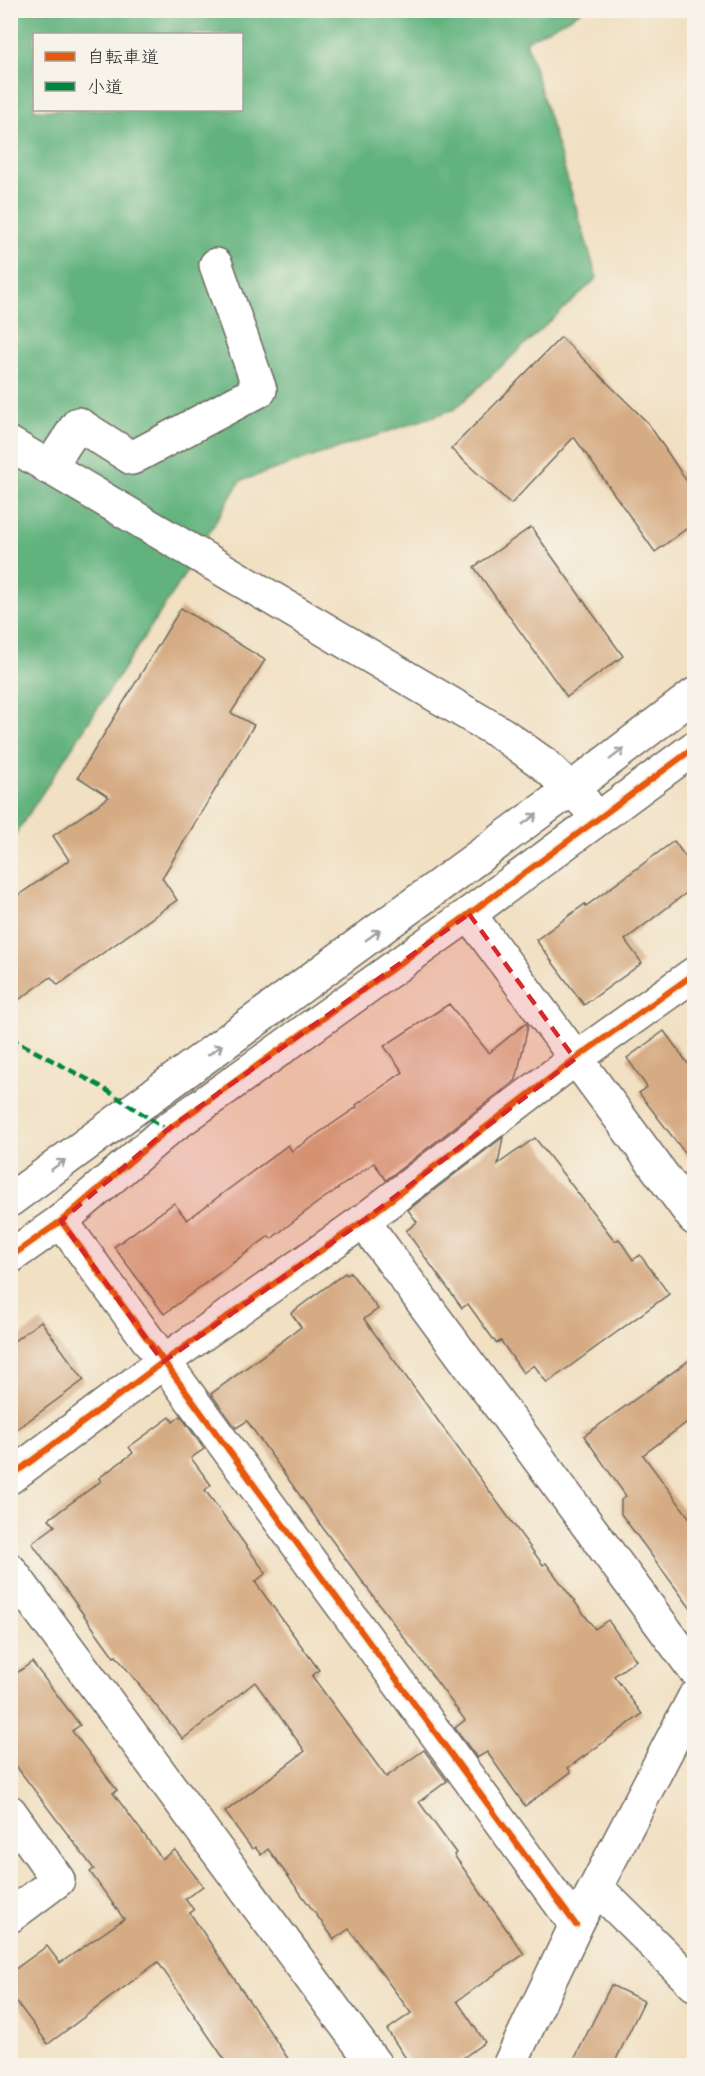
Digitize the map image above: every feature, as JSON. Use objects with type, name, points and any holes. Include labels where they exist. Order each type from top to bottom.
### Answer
[{"type":"street","points":[[49,468],[78,424],[132,458],[260,390],[216,264]]},
{"type":"street","points":[[10,444],[502,734],[544,764],[599,817]]},
{"type":"street","points":[[10,1200],[571,789],[694,695]]},
{"type":"street","points":[[10,1257],[61,1221],[167,1130],[469,914],[694,748]]},
{"type":"street","points":[[469,914],[694,1218]]},
{"type":"street","points":[[10,1477],[163,1362],[363,1221],[575,1059],[694,974]]},
{"type":"street","points":[[61,1221],[576,1924]]},
{"type":"street","points":[[363,1221],[694,1670]]},
{"type":"street","points":[[10,1570],[376,2066]]},
{"type":"street","points":[[509,2066],[576,1924],[694,1698]]},
{"type":"street","points":[[10,1812],[57,1880],[10,1916]]},
{"type":"street","points":[[597,1887],[694,1984]]},
{"type":"highlighted area","points":[[469,914],[575,1059],[363,1221],[163,1362],[61,1221],[167,1130]]},
{"type":"green space","points":[[11,11],[582,11],[526,41],[597,278],[455,409],[240,481],[178,585],[11,841]]},
{"type":"building","points":[[561,337],[648,423],[694,492],[694,523],[655,552],[574,437],[511,504],[451,449]]},
{"type":"building","points":[[531,527],[623,656],[567,697],[474,567]]},
{"type":"building","points":[[181,608],[265,660],[231,713],[254,725],[162,878],[177,900],[58,985],[51,977],[10,1006],[10,901],[69,860],[53,836],[109,797],[78,777]]},
{"type":"building","points":[[674,841],[694,869],[694,887],[625,940],[642,963],[584,1005],[536,940]]},
{"type":"building","points":[[449,1004],[489,1053],[526,1023],[528,1026],[516,1080],[386,1180],[374,1163],[271,1239],[269,1236],[164,1314],[114,1247],[174,1203],[187,1220],[288,1145],[292,1151],[357,1107],[356,1105],[403,1072],[384,1046]]},
{"type":"building","points":[[664,1031],[694,1072],[694,1165],[639,1093],[647,1087],[627,1058]]},
{"type":"building","points":[[503,1137],[498,1164],[535,1138],[615,1241],[619,1239],[633,1260],[640,1255],[669,1294],[547,1383],[534,1365],[523,1373],[501,1341],[496,1343],[468,1304],[462,1308],[406,1231],[417,1222],[408,1210]]},
{"type":"building","points":[[350,1272],[378,1309],[364,1319],[543,1565],[546,1563],[595,1629],[608,1620],[636,1660],[614,1676],[642,1714],[568,1768],[571,1772],[525,1806],[487,1752],[477,1758],[455,1728],[465,1720],[247,1421],[236,1428],[211,1394],[301,1327],[291,1313],[345,1273],[347,1275]]},
{"type":"building","points":[[41,1321],[84,1380],[10,1434],[10,1344]]},
{"type":"building","points":[[694,1357],[694,1417],[643,1455],[694,1524],[694,1613],[621,1514],[621,1500],[626,1496],[584,1436]]},
{"type":"building","points":[[181,1416],[204,1449],[191,1458],[211,1485],[205,1490],[266,1573],[255,1582],[319,1670],[312,1676],[386,1777],[424,1750],[447,1781],[419,1802],[524,1954],[457,2001],[485,2042],[452,2066],[411,2066],[387,2030],[411,2013],[349,1929],[334,1939],[268,1849],[261,1855],[255,1847],[252,1849],[225,1812],[305,1751],[255,1682],[183,1739],[116,1656],[114,1657],[32,1543],[55,1526],[49,1519],[101,1481],[99,1478],[133,1453],[129,1447],[170,1417],[173,1422]]},
{"type":"building","points":[[32,1662],[80,1725],[72,1731],[117,1790],[113,1793],[162,1859],[175,1850],[203,1886],[185,1899],[194,1910],[190,1913],[293,2066],[229,2066],[158,1962],[48,2044],[10,1993],[10,1973],[47,1946],[60,1963],[124,1919],[90,1872],[94,1869],[10,1758],[10,1678]]},
{"type":"building","points":[[611,1985],[644,2001],[613,2066],[571,2066]]},
{"type":"marked path","points":[[10,1038],[100,1086],[167,1130]]},
{"type":"cycle path","points":[[10,1257],[61,1221],[167,1130],[469,914],[694,748]]},
{"type":"cycle path","points":[[10,1477],[163,1362],[363,1221],[575,1059],[694,974]]},
{"type":"cycle path","points":[[61,1221],[576,1925]]}]
